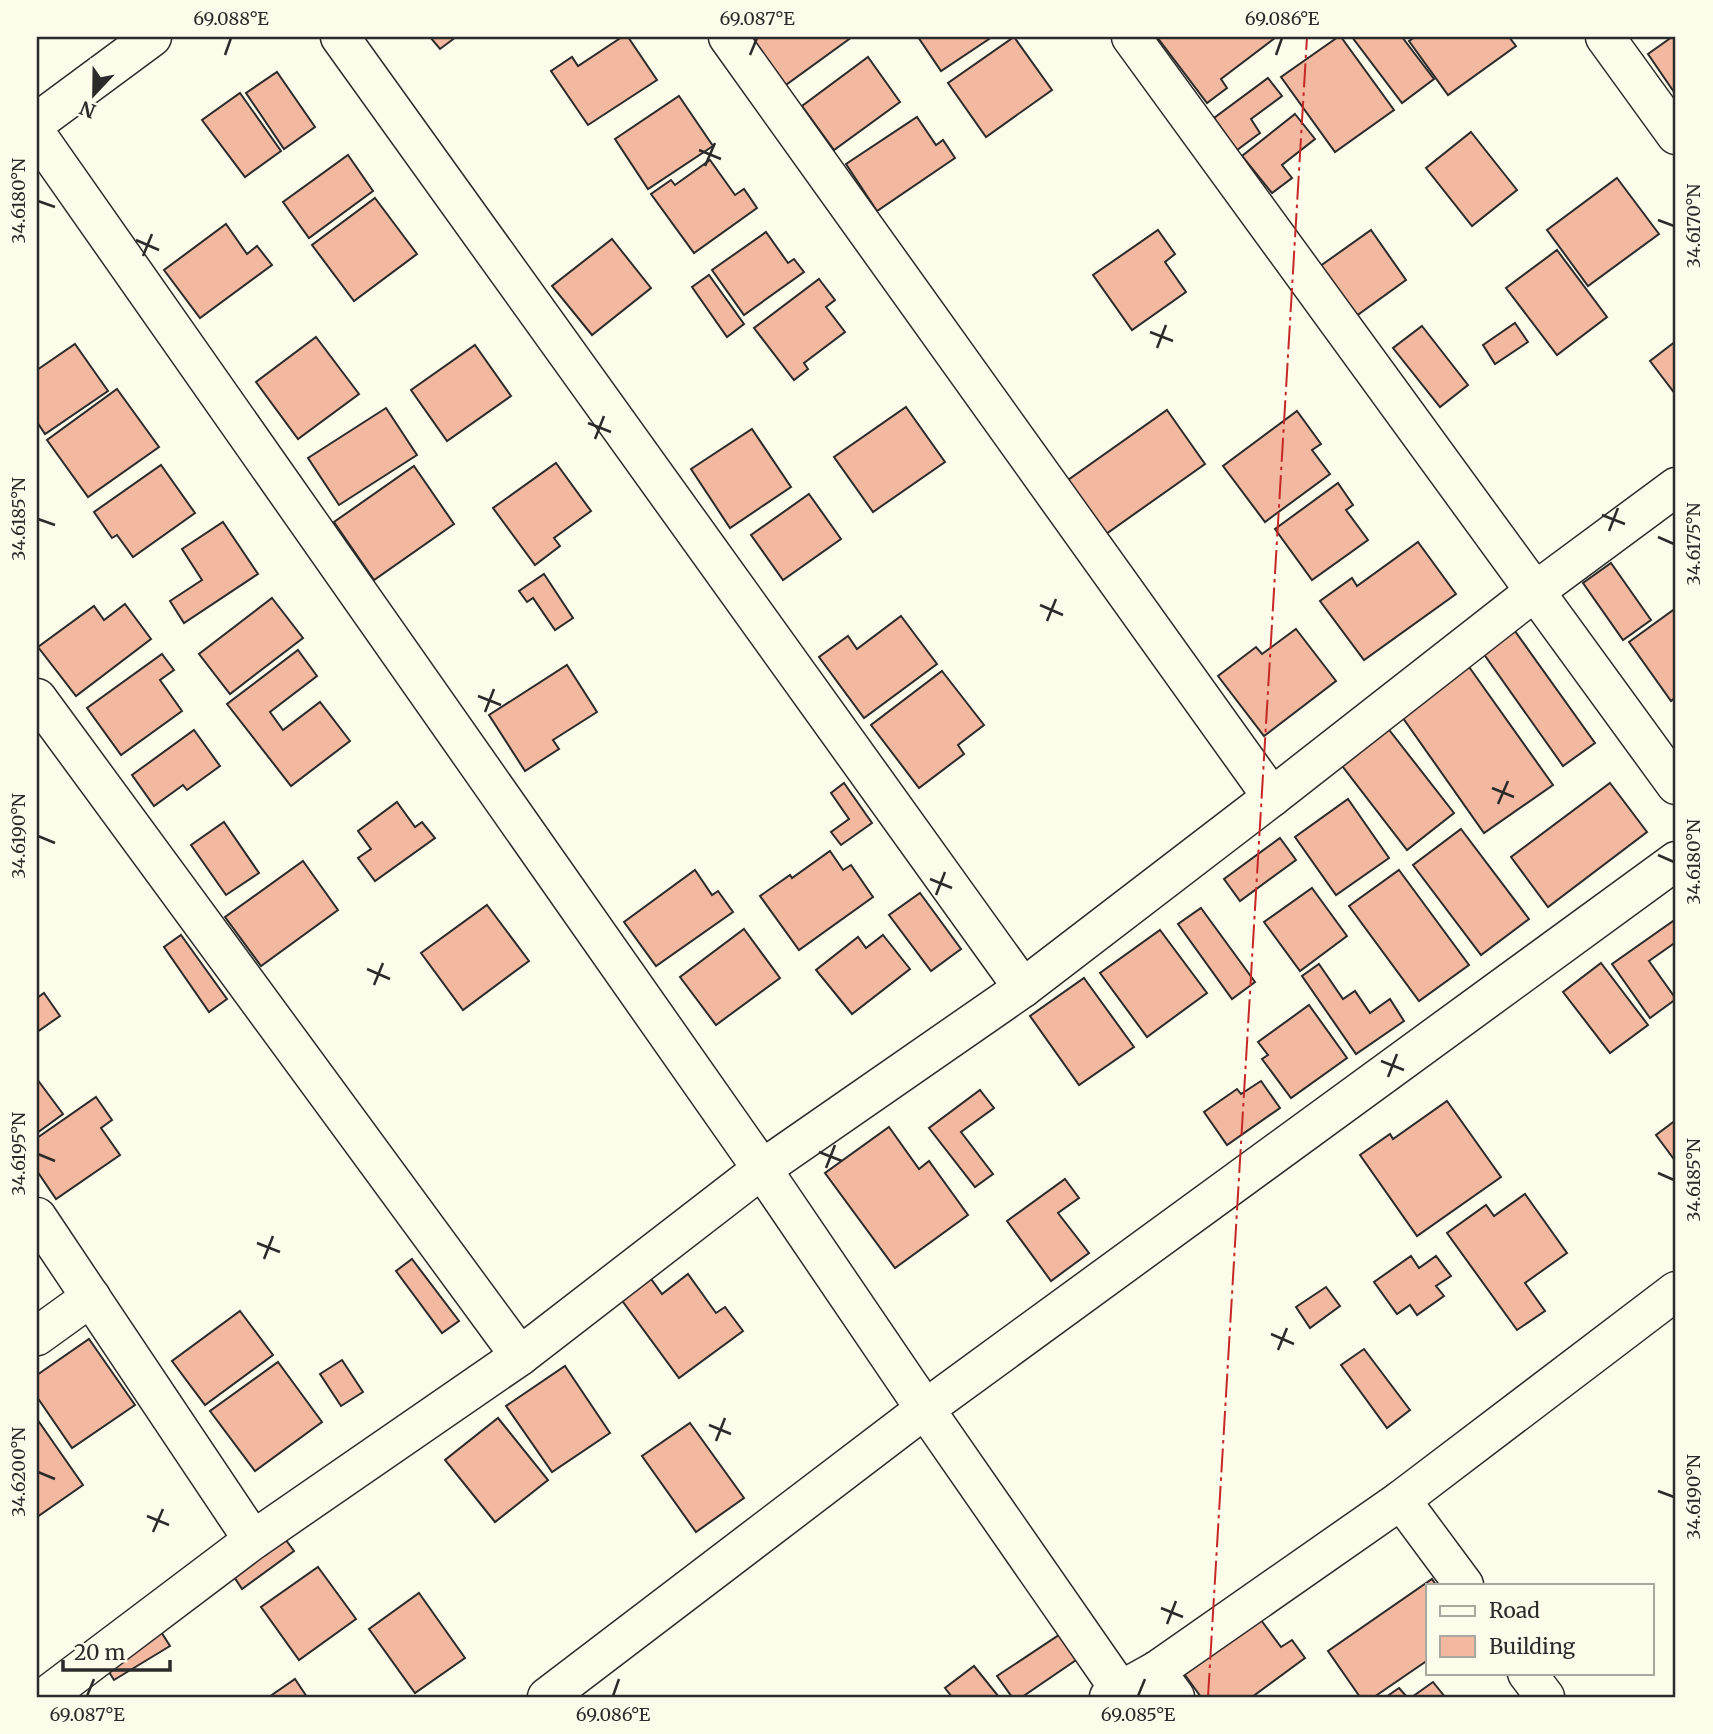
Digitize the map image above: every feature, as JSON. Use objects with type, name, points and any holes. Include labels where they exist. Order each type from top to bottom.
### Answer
[{"type":"street","points":[[37,122],[152,37]]},
{"type":"street","points":[[340,37],[1023,988]]},
{"type":"street","points":[[728,37],[1272,797]]},
{"type":"street","points":[[1131,37],[1676,785]]},
{"type":"street","points":[[1605,37],[1676,135]]},
{"type":"street","points":[[37,135],[762,1169],[1115,1694],[1166,1684],[1676,1290]]},
{"type":"street","points":[[45,1697],[253,1540],[520,1356],[762,1169],[1023,988],[1534,592],[1676,487]]},
{"type":"street","points":[[37,698],[520,1356]]},
{"type":"street","points":[[547,1697],[925,1409],[1676,861]]},
{"type":"street","points":[[37,1217],[253,1540]]},
{"type":"street","points":[[37,1336],[91,1297]]},
{"type":"street","points":[[1401,1500],[1463,1584]]},
{"type":"street","points":[[1528,1674],[1545,1697]]},
{"type":"building","points":[[430,37],[456,37],[440,49]]},
{"type":"building","points":[[622,37],[628,37],[657,80],[588,125],[551,71],[572,57],[578,66]]},
{"type":"building","points":[[747,37],[852,37],[783,87]]},
{"type":"building","points":[[918,37],[992,37],[941,71]]},
{"type":"building","points":[[1014,37],[1052,90],[986,137],[948,83]]},
{"type":"building","points":[[1157,37],[1275,38],[1221,79],[1227,88],[1207,103]]},
{"type":"building","points":[[1341,37],[1394,110],[1335,152],[1281,77]]},
{"type":"building","points":[[1352,37],[1402,37],[1434,79],[1402,103]]},
{"type":"building","points":[[1415,37],[1509,37],[1516,46],[1448,95],[1409,41]]},
{"type":"building","points":[[1676,37],[1676,95],[1648,54]]},
{"type":"building","points":[[868,57],[900,102],[834,150],[802,106]]},
{"type":"building","points":[[277,72],[315,127],[284,149],[246,93]]},
{"type":"building","points":[[1268,78],[1282,96],[1251,119],[1260,133],[1237,150],[1214,118]]},
{"type":"building","points":[[240,93],[281,151],[245,177],[202,120]]},
{"type":"building","points":[[679,96],[713,146],[648,189],[615,139]]},
{"type":"building","points":[[1295,114],[1315,139],[1282,165],[1292,178],[1272,193],[1242,156]]},
{"type":"building","points":[[917,117],[936,145],[943,140],[955,158],[877,211],[846,164]]},
{"type":"building","points":[[1471,132],[1517,190],[1472,226],[1426,168]]},
{"type":"building","points":[[348,155],[373,191],[309,238],[283,202]]},
{"type":"building","points":[[710,160],[735,195],[744,189],[757,208],[694,253],[651,194],[671,180],[675,185]]},
{"type":"building","points":[[1617,178],[1659,234],[1588,286],[1547,230]]},
{"type":"building","points":[[375,198],[417,254],[354,301],[312,245]]},
{"type":"building","points":[[226,224],[247,254],[257,246],[272,265],[200,318],[164,270]]},
{"type":"building","points":[[1158,230],[1175,254],[1165,262],[1186,292],[1132,330],[1093,275]]},
{"type":"building","points":[[1371,230],[1406,280],[1352,319],[1316,269]]},
{"type":"building","points":[[766,232],[788,263],[794,259],[804,272],[744,315],[712,270]]},
{"type":"building","points":[[612,239],[651,288],[592,335],[552,286]]},
{"type":"building","points":[[1557,250],[1607,317],[1557,355],[1506,288]]},
{"type":"building","points":[[709,275],[744,324],[727,337],[692,287]]},
{"type":"building","points":[[819,279],[835,300],[826,307],[845,332],[804,363],[808,369],[794,380],[754,328]]},
{"type":"building","points":[[1515,323],[1528,342],[1495,364],[1483,345]]},
{"type":"building","points":[[1422,326],[1468,385],[1440,407],[1393,348]]},
{"type":"building","points":[[316,337],[359,394],[298,439],[256,382]]},
{"type":"building","points":[[1676,341],[1676,395],[1650,361]]},
{"type":"building","points":[[75,344],[108,391],[45,434],[37,422],[37,370]]},
{"type":"building","points":[[475,345],[511,396],[447,441],[411,390]]},
{"type":"building","points":[[117,389],[159,447],[88,497],[47,440]]},
{"type":"building","points":[[906,407],[945,462],[873,512],[834,457]]},
{"type":"building","points":[[386,408],[417,455],[339,505],[308,458]]},
{"type":"building","points":[[1167,410],[1205,464],[1106,534],[1068,480]]},
{"type":"building","points":[[1297,411],[1321,444],[1312,450],[1330,474],[1265,522],[1223,466]]},
{"type":"building","points":[[752,429],[791,487],[730,528],[691,469]]},
{"type":"building","points":[[556,463],[591,511],[554,538],[560,546],[535,565],[493,508]]},
{"type":"building","points":[[161,465],[195,513],[133,557],[117,535],[112,538],[94,512]]},
{"type":"building","points":[[414,466],[454,524],[374,580],[334,522]]},
{"type":"building","points":[[1338,483],[1353,505],[1346,510],[1368,540],[1312,580],[1275,529]]},
{"type":"building","points":[[809,494],[841,539],[783,580],[751,535]]},
{"type":"building","points":[[223,522],[258,574],[184,623],[170,601],[202,580],[182,549]]},
{"type":"building","points":[[1418,542],[1456,594],[1364,660],[1320,601],[1352,578],[1357,586]]},
{"type":"building","points":[[1611,563],[1651,620],[1623,640],[1583,583]]},
{"type":"building","points":[[544,574],[573,618],[555,630],[533,598],[527,602],[519,591]]},
{"type":"building","points":[[272,598],[303,638],[230,694],[199,654]]},
{"type":"building","points":[[125,604],[151,639],[76,696],[38,647],[94,606],[104,620]]},
{"type":"building","points":[[1676,608],[1676,697],[1671,701],[1629,642]]},
{"type":"building","points":[[901,616],[937,664],[864,718],[819,657],[848,636],[857,649]]},
{"type":"building","points":[[1507,620],[1595,743],[1563,766],[1476,643]]},
{"type":"building","points":[[1296,629],[1336,681],[1264,736],[1218,676],[1256,647],[1262,654]]},
{"type":"building","points":[[298,650],[317,676],[270,712],[283,730],[320,702],[350,741],[291,786],[227,704]]},
{"type":"building","points":[[162,654],[174,670],[160,680],[182,711],[121,755],[87,708]]},
{"type":"building","points":[[1467,664],[1553,785],[1484,833],[1398,711]]},
{"type":"building","points":[[567,665],[597,712],[553,740],[559,749],[525,771],[489,715]]},
{"type":"building","points":[[942,671],[984,725],[958,745],[964,754],[919,788],[871,725]]},
{"type":"building","points":[[1383,722],[1454,813],[1407,850],[1336,758]]},
{"type":"building","points":[[194,730],[220,766],[187,790],[183,785],[154,806],[132,775]]},
{"type":"building","points":[[844,783],[872,823],[841,845],[831,832],[849,819],[831,793]]},
{"type":"building","points":[[1610,783],[1647,832],[1548,907],[1511,857]]},
{"type":"building","points":[[1348,799],[1389,858],[1336,895],[1295,837]]},
{"type":"building","points":[[397,802],[415,827],[422,822],[435,838],[375,881],[358,858],[371,849],[358,831]]},
{"type":"building","points":[[224,822],[259,873],[226,895],[191,845]]},
{"type":"building","points":[[1461,829],[1529,919],[1481,955],[1413,865]]},
{"type":"building","points":[[1280,838],[1296,860],[1240,901],[1224,879]]},
{"type":"building","points":[[830,851],[843,870],[851,865],[873,897],[799,950],[760,896],[790,875],[792,878]]},
{"type":"building","points":[[303,861],[338,910],[261,966],[225,917]]},
{"type":"building","points":[[695,870],[712,895],[718,891],[733,912],[656,966],[624,922]]},
{"type":"building","points":[[1399,870],[1469,965],[1419,1001],[1349,906]]},
{"type":"building","points":[[1312,888],[1347,936],[1300,971],[1264,922]]},
{"type":"building","points":[[920,893],[961,949],[931,971],[889,915]]},
{"type":"building","points":[[487,905],[529,961],[463,1010],[421,953]]},
{"type":"building","points":[[1201,908],[1255,982],[1232,999],[1178,924]]},
{"type":"building","points":[[1676,919],[1676,942],[1649,961],[1676,999],[1650,1018],[1612,964]]},
{"type":"building","points":[[744,929],[780,978],[716,1025],[680,977]]},
{"type":"building","points":[[1160,930],[1207,993],[1147,1037],[1100,973]]},
{"type":"building","points":[[181,935],[227,999],[209,1012],[164,947]]},
{"type":"building","points":[[883,935],[910,969],[852,1014],[816,970],[858,937],[866,948]]},
{"type":"building","points":[[1601,963],[1648,1025],[1610,1053],[1563,992]]},
{"type":"building","points":[[1319,964],[1343,999],[1355,991],[1370,1013],[1390,999],[1404,1021],[1356,1054],[1302,976]]},
{"type":"building","points":[[1084,978],[1134,1047],[1079,1085],[1030,1016]]},
{"type":"building","points":[[44,993],[60,1016],[37,1032],[37,998]]},
{"type":"building","points":[[1309,1005],[1347,1058],[1291,1098],[1262,1059],[1268,1055],[1258,1042]]},
{"type":"building","points":[[37,1079],[63,1114],[37,1133]]},
{"type":"building","points":[[1261,1081],[1280,1108],[1227,1145],[1204,1112],[1237,1089],[1241,1094]]},
{"type":"building","points":[[980,1090],[994,1108],[961,1132],[993,1174],[975,1187],[929,1128]]},
{"type":"building","points":[[96,1097],[112,1120],[101,1128],[120,1155],[56,1199],[37,1171],[37,1138]]},
{"type":"building","points":[[1447,1101],[1501,1177],[1417,1236],[1360,1155],[1390,1134],[1393,1139]]},
{"type":"building","points":[[1676,1120],[1676,1162],[1656,1135]]},
{"type":"building","points":[[889,1127],[919,1169],[929,1161],[968,1215],[895,1268],[825,1173]]},
{"type":"building","points":[[1065,1179],[1079,1198],[1058,1213],[1089,1253],[1051,1281],[1007,1221]]},
{"type":"building","points":[[1525,1194],[1567,1253],[1525,1283],[1545,1311],[1517,1330],[1447,1233],[1486,1205],[1494,1216]]},
{"type":"building","points":[[1411,1256],[1419,1268],[1436,1256],[1451,1276],[1436,1286],[1444,1296],[1417,1315],[1410,1305],[1397,1314],[1374,1282]]},
{"type":"building","points":[[412,1259],[459,1321],[442,1333],[396,1271]]},
{"type":"building","points":[[641,1265],[662,1294],[688,1274],[716,1313],[725,1307],[743,1331],[679,1378],[612,1287]]},
{"type":"building","points":[[1326,1287],[1340,1306],[1310,1328],[1296,1307]]},
{"type":"building","points":[[240,1311],[273,1355],[205,1405],[172,1361]]},
{"type":"building","points":[[89,1339],[135,1405],[72,1448],[37,1397],[37,1375]]},
{"type":"building","points":[[1364,1349],[1410,1410],[1387,1428],[1341,1365]]},
{"type":"building","points":[[342,1360],[363,1392],[341,1406],[320,1374]]},
{"type":"building","points":[[278,1362],[322,1422],[255,1471],[210,1411]]},
{"type":"building","points":[[565,1366],[610,1433],[552,1472],[506,1406]]},
{"type":"building","points":[[498,1418],[548,1480],[495,1522],[445,1460]]},
{"type":"building","points":[[37,1419],[83,1485],[37,1517]]},
{"type":"building","points":[[690,1423],[744,1498],[696,1532],[642,1456]]},
{"type":"building","points":[[280,1532],[294,1551],[242,1589],[229,1569]]},
{"type":"building","points":[[318,1567],[356,1619],[299,1660],[261,1607]]},
{"type":"building","points":[[1432,1579],[1435,1584],[1426,1584],[1426,1661],[1374,1697],[1360,1697],[1328,1651]]},
{"type":"building","points":[[419,1593],[465,1658],[415,1693],[369,1629]]},
{"type":"building","points":[[1252,1608],[1281,1647],[1292,1640],[1305,1658],[1252,1697],[1201,1697],[1177,1664]]},
{"type":"building","points":[[158,1627],[170,1646],[114,1680],[102,1661]]},
{"type":"building","points":[[1065,1631],[1082,1656],[1022,1697],[1012,1697],[997,1676]]},
{"type":"building","points":[[974,1666],[999,1697],[952,1697],[945,1688]]},
{"type":"building","points":[[295,1679],[307,1697],[269,1697]]},
{"type":"building","points":[[1433,1682],[1445,1697],[1412,1697]]},
{"type":"building","points":[[1399,1688],[1407,1697],[1386,1697]]},
{"type":"power","points":[[1208,1697],[1307,37]]}]
